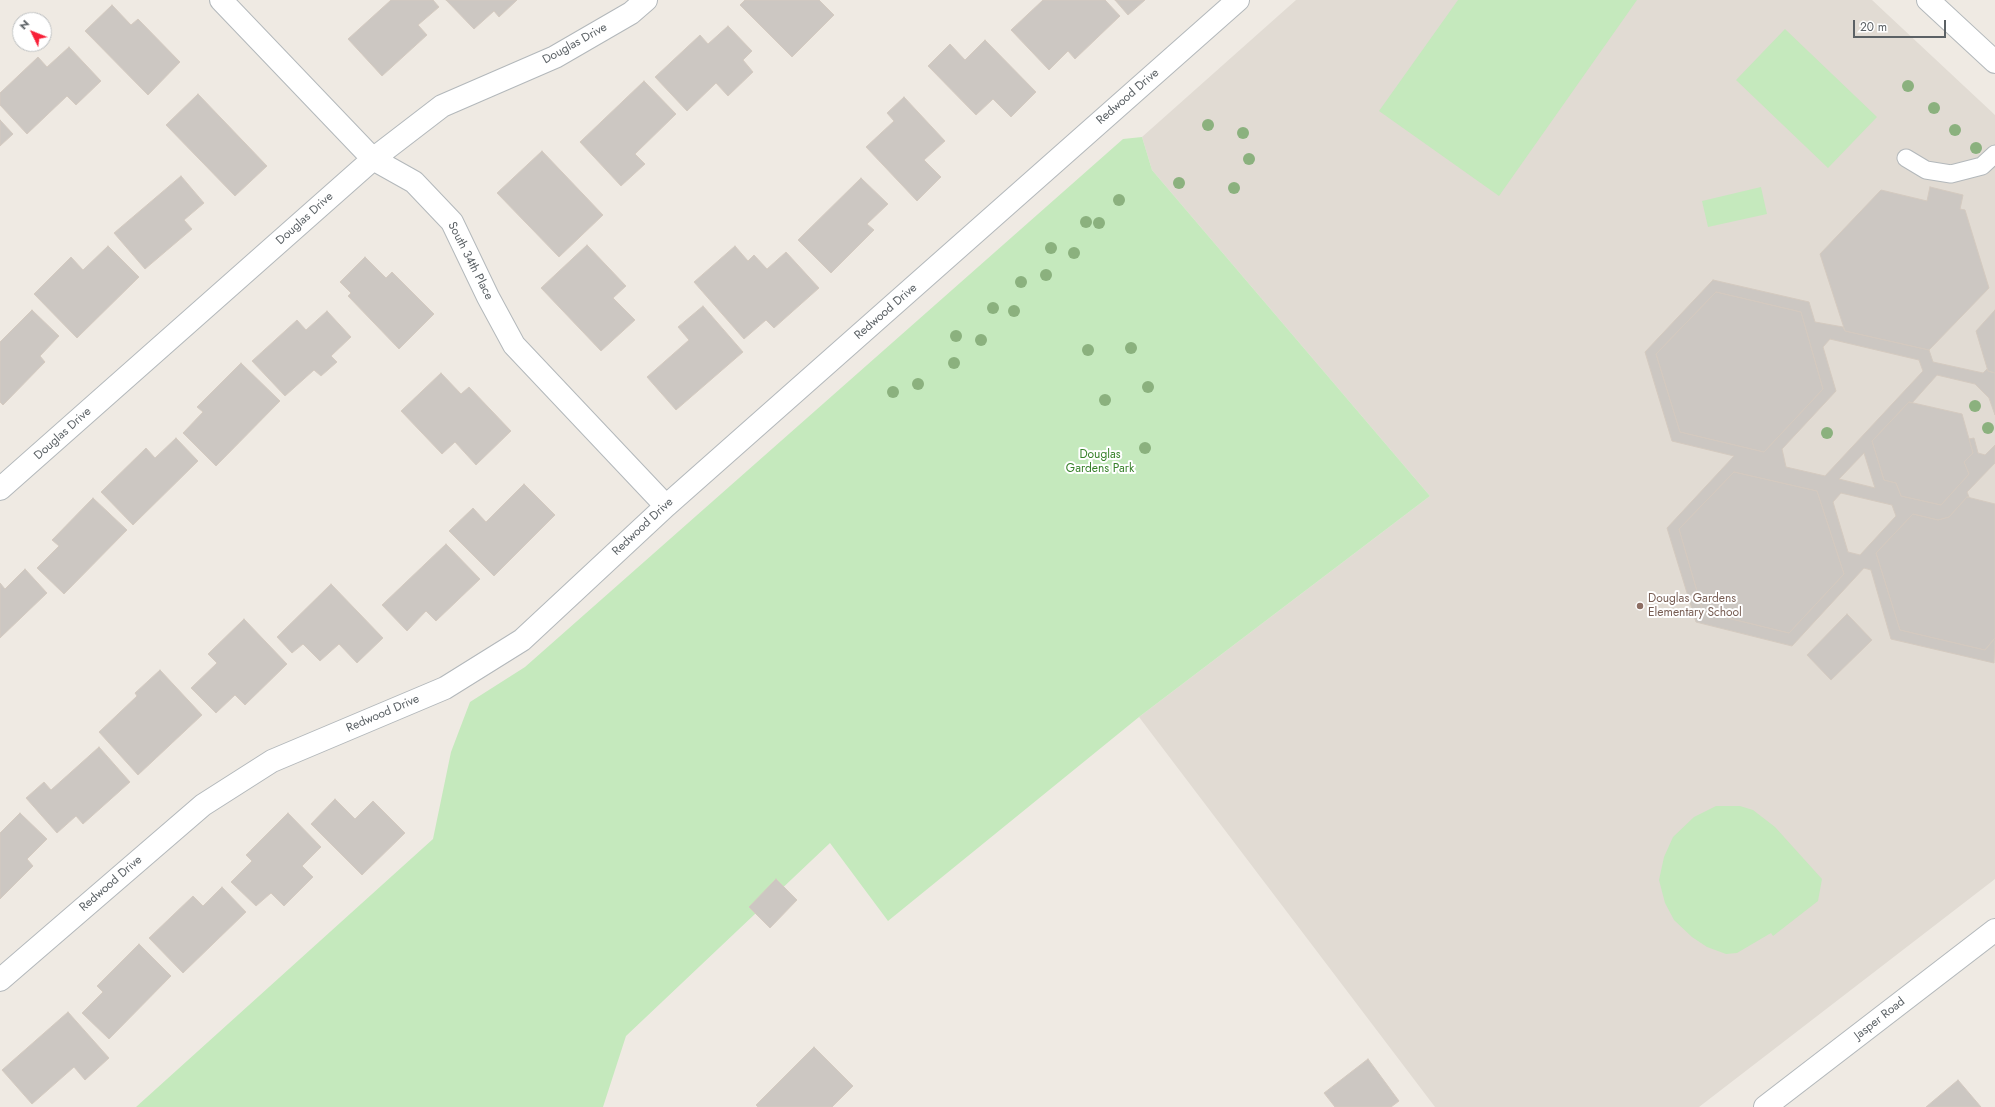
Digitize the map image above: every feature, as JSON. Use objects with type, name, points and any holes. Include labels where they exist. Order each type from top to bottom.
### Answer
[{"type":"street","name":"South 34th Place","points":[[221,0],[373,159],[414,182],[452,222],[488,297],[514,345],[666,506]]},
{"type":"street","name":"Douglas Drive","points":[[0,489],[373,159],[442,106],[555,57],[631,13],[646,0]]},
{"type":"street","name":"Redwood Drive","points":[[0,980],[203,805],[272,761],[445,688],[522,640],[666,506],[1238,0]]},
{"type":"street","points":[[1928,0],[1995,62]]},
{"type":"street","name":"Jasper Road","points":[[1765,1107],[1995,930]]},
{"type":"lane","points":[[1906,158],[1926,170],[1951,174],[1982,166],[1995,154]]},
{"type":"shaded area","name":"Douglas Gardens Elementary School","points":[[1296,0],[1872,0],[1995,115],[1995,879],[1699,1107],[1435,1107],[1139,717],[1430,496],[1152,170],[1142,137]]},
{"type":"green space","points":[[1458,0],[1637,0],[1499,196],[1379,111]]},
{"type":"green space","points":[[1785,29],[1877,117],[1828,168],[1736,80]]},
{"type":"green space","name":"Douglas Gardens Park","points":[[1142,137],[1152,170],[1430,496],[1139,717],[888,921],[830,843],[626,1036],[603,1107],[136,1107],[433,839],[451,752],[470,702],[525,667],[1123,139]]},
{"type":"green space","points":[[1761,187],[1767,214],[1708,227],[1702,201]]},
{"type":"green space","points":[[1716,806],[1740,806],[1753,810],[1775,827],[1822,879],[1818,901],[1773,936],[1771,933],[1737,953],[1726,954],[1707,947],[1692,937],[1674,920],[1665,903],[1659,880],[1664,857],[1673,837],[1694,817]]},
{"type":"building","points":[[391,0],[433,0],[439,7],[418,25],[427,35],[382,76],[348,39]]},
{"type":"building","points":[[446,0],[517,0],[499,17],[494,11],[474,29]]},
{"type":"building","points":[[745,0],[819,0],[834,15],[792,57],[740,5]]},
{"type":"building","points":[[1043,0],[1105,0],[1120,16],[1075,59],[1068,51],[1049,70],[1011,30]]},
{"type":"building","points":[[1115,0],[1145,0],[1128,15]]},
{"type":"building","points":[[112,5],[131,25],[138,19],[180,62],[148,95],[85,31]]},
{"type":"building","points":[[728,26],[752,51],[743,60],[753,72],[728,96],[716,83],[687,111],[655,77],[700,35],[708,44]]},
{"type":"building","points":[[985,40],[1036,92],[1011,117],[993,99],[976,115],[928,66],[950,44],[965,60]]},
{"type":"building","points":[[69,47],[101,81],[76,105],[67,96],[27,134],[0,105],[0,93],[38,57],[47,67]]},
{"type":"building","points":[[644,81],[676,114],[635,154],[645,164],[621,186],[580,142]]},
{"type":"building","points":[[198,94],[267,166],[235,196],[166,125]]},
{"type":"building","points":[[904,97],[945,141],[924,160],[941,177],[917,201],[866,147],[894,121],[887,113]]},
{"type":"building","points":[[0,120],[13,134],[0,146]]},
{"type":"building","points":[[542,151],[603,215],[559,257],[497,193]]},
{"type":"building","points":[[181,176],[204,203],[184,220],[192,229],[145,269],[114,233]]},
{"type":"building","points":[[861,178],[888,204],[867,224],[874,230],[831,273],[798,240]]},
{"type":"building","points":[[1930,187],[1963,195],[1960,209],[1965,210],[1989,288],[1929,350],[1845,331],[1820,254],[1881,190],[1927,201]]},
{"type":"building","points":[[587,245],[626,286],[613,298],[635,320],[601,351],[541,288]]},
{"type":"building","points":[[108,246],[139,277],[77,338],[34,294],[71,257],[83,270]]},
{"type":"building","points":[[735,246],[748,261],[754,255],[767,269],[786,252],[819,288],[774,328],[766,320],[744,339],[694,282]]},
{"type":"building","points":[[365,257],[386,278],[392,272],[434,314],[399,349],[348,296],[351,293],[340,282]]},
{"type":"building","points":[[1713,280],[1809,302],[1815,322],[1843,327],[1845,331],[1929,350],[1933,362],[1983,373],[1987,369],[1988,371],[1995,373],[1995,415],[1989,398],[1975,384],[1937,375],[1912,403],[1909,402],[1872,441],[1884,480],[1896,483],[1901,496],[1941,505],[1969,474],[1964,462],[1973,453],[1969,439],[1974,438],[1978,453],[1985,455],[1995,445],[1995,463],[1967,492],[1969,497],[1967,497],[1949,517],[1938,520],[1913,514],[1876,553],[1900,630],[1985,650],[1995,638],[1994,663],[1891,639],[1871,570],[1864,568],[1792,646],[1696,622],[1667,528],[1734,456],[1672,441],[1645,352]],"holes":[[[1716,292],[1801,312],[1823,389],[1764,452],[1680,432],[1656,354]],[[1830,339],[1919,360],[1923,371],[1825,476],[1786,467],[1782,449],[1836,391],[1823,347]],[[1864,453],[1875,488],[1839,479]],[[1734,472],[1817,491],[1844,574],[1789,633],[1703,612],[1679,529]],[[1841,493],[1892,505],[1896,516],[1860,555],[1848,552],[1833,502]]]},
{"type":"building","points":[[1716,292],[1801,312],[1823,389],[1764,452],[1680,432],[1656,354]]},
{"type":"building","points":[[703,306],[743,352],[676,410],[647,377],[689,340],[678,327]]},
{"type":"building","points":[[32,310],[59,336],[40,356],[45,362],[3,405],[0,402],[0,342]]},
{"type":"building","points":[[1995,310],[1995,373],[1988,371],[1976,331]]},
{"type":"building","points":[[327,311],[351,337],[331,356],[337,362],[321,376],[314,370],[285,396],[252,361],[297,320],[306,330]]},
{"type":"building","points":[[241,363],[280,401],[216,466],[183,433],[203,412],[197,407]]},
{"type":"building","points":[[441,373],[461,394],[469,387],[511,431],[476,465],[455,442],[442,454],[401,411]]},
{"type":"building","points":[[1909,402],[1962,414],[1973,453],[1964,462],[1969,474],[1941,505],[1901,496],[1896,483],[1884,480],[1872,441]]},
{"type":"building","points":[[176,438],[198,461],[133,525],[101,492],[146,448],[155,458]]},
{"type":"building","points":[[1734,472],[1817,491],[1844,574],[1789,633],[1703,612],[1679,529]]},
{"type":"building","points":[[524,484],[555,515],[494,576],[449,531],[473,508],[486,522]]},
{"type":"building","points":[[1967,497],[1995,504],[1995,638],[1985,650],[1900,630],[1876,553],[1913,514],[1938,520],[1949,517]]},
{"type":"building","points":[[93,498],[127,530],[64,594],[37,568],[59,546],[52,540]]},
{"type":"building","points":[[446,544],[480,579],[436,621],[426,611],[407,631],[382,605]]},
{"type":"building","points":[[25,569],[47,593],[0,638],[0,583],[5,589]]},
{"type":"building","points":[[331,584],[383,638],[357,663],[339,644],[320,661],[303,644],[292,653],[277,637]]},
{"type":"building","points":[[1847,614],[1872,640],[1831,680],[1807,655]]},
{"type":"building","points":[[244,619],[287,664],[245,705],[235,695],[216,713],[191,688],[217,663],[208,654]]},
{"type":"building","points":[[160,670],[202,715],[138,775],[99,732],[137,696],[135,693]]},
{"type":"building","points":[[99,747],[130,782],[83,824],[76,816],[57,833],[26,798],[44,782],[51,790]]},
{"type":"building","points":[[335,799],[355,819],[373,801],[405,833],[362,875],[311,824]]},
{"type":"building","points":[[20,813],[47,839],[27,859],[33,866],[0,899],[0,833]]},
{"type":"building","points":[[288,813],[321,847],[302,866],[313,877],[284,906],[271,893],[256,906],[231,882],[252,861],[246,855]]},
{"type":"building","points":[[776,879],[797,900],[770,928],[749,907]]},
{"type":"building","points":[[222,887],[246,912],[183,973],[149,938],[193,896],[203,906]]},
{"type":"building","points":[[139,944],[171,976],[109,1039],[82,1013],[103,992],[97,986]]},
{"type":"building","points":[[68,1012],[109,1058],[85,1080],[74,1067],[32,1104],[2,1070]]},
{"type":"building","points":[[814,1047],[853,1086],[832,1107],[758,1107],[756,1105]]},
{"type":"building","points":[[1368,1059],[1399,1101],[1391,1107],[1335,1107],[1324,1093]]},
{"type":"building","points":[[1958,1080],[1981,1107],[1926,1107]]},
{"type":"place","name":"Douglas Gardens Elementary School","points":[[1640,606]]}]
